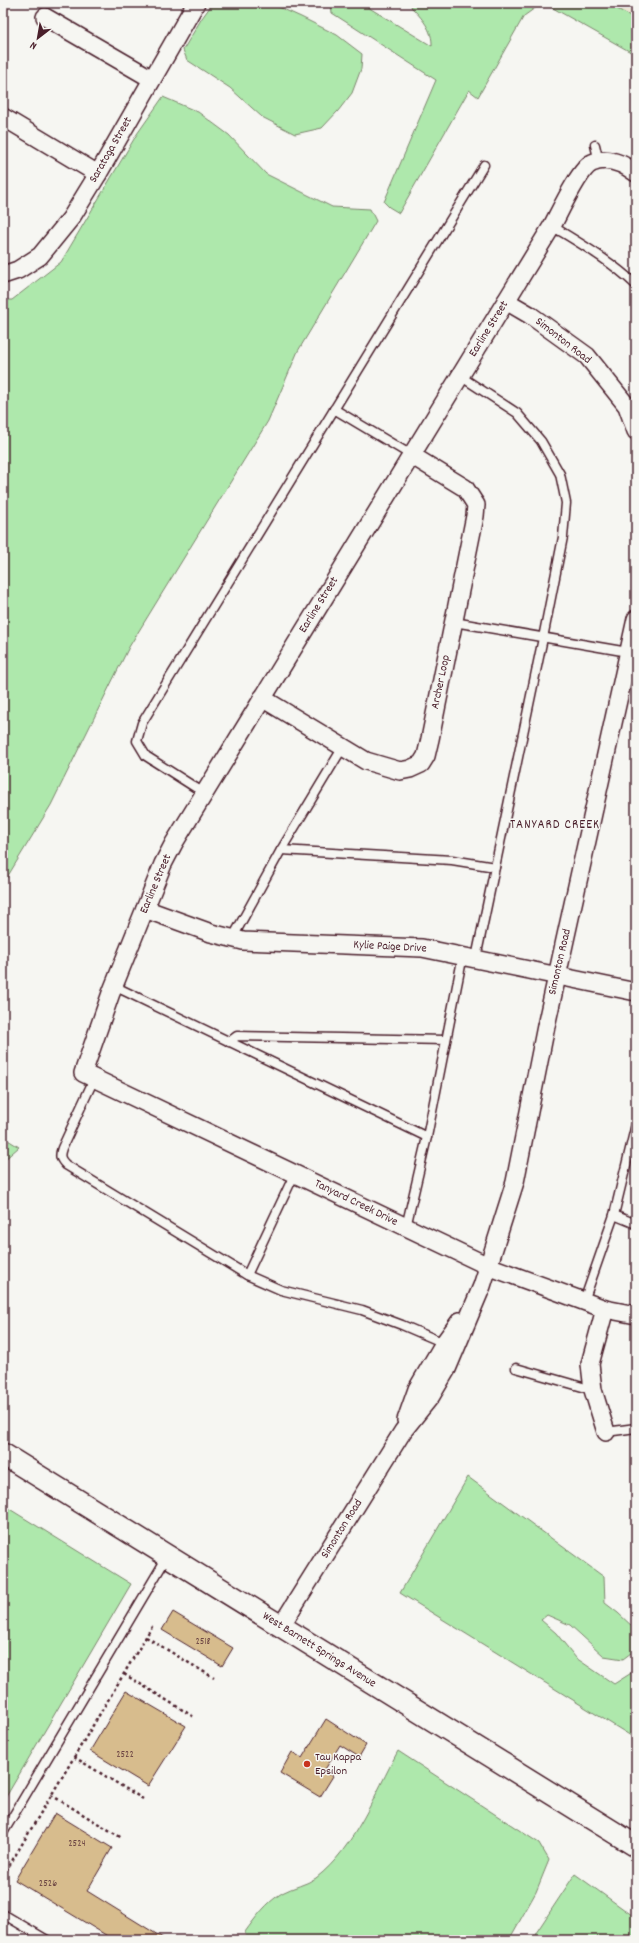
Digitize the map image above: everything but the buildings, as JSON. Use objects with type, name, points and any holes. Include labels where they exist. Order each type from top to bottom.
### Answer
[{"type":"street","name":"Saratoga Street","points":[[3,275],[18,270],[40,256],[71,218],[98,174],[196,3]]},
{"type":"street","points":[[45,17],[152,79]]},
{"type":"street","points":[[3,118],[98,174]]},
{"type":"street","points":[[599,162],[611,161],[625,166],[636,173]]},
{"type":"street","name":"Earline Street","points":[[89,1076],[114,986],[163,864],[204,793],[552,226],[581,174],[592,163],[599,162]]},
{"type":"street","name":"Simonton Road","points":[[506,301],[530,315],[587,356],[627,406],[636,430]]},
{"type":"street","name":"Archer Loop","points":[[262,698],[366,761],[400,771],[410,769],[421,764],[426,756],[476,516],[476,505],[465,488],[411,455]]},
{"type":"street","name":"Simonton Road","points":[[281,1626],[403,1431],[431,1396],[446,1369],[488,1266],[515,1182],[557,975],[630,660],[636,619]]},
{"type":"street","name":"Kylie Paige Drive","points":[[145,908],[205,931],[232,939],[258,942],[422,948],[469,956],[636,992]]},
{"type":"street","name":"Tanyard Creek Drive","points":[[89,1076],[488,1266],[605,1309],[636,1315]]},
{"type":"street","name":"Simonton Road","points":[[403,1431],[417,1389],[444,1343],[474,1303]]},
{"type":"street","points":[[605,1309],[590,1364],[593,1390],[606,1432]]},
{"type":"street","name":"West Barnett Springs Avenue","points":[[3,1454],[636,1846]]},
{"type":"lane","points":[[594,145],[599,162]]},
{"type":"lane","points":[[204,793],[146,756],[137,741],[142,723],[484,165]]},
{"type":"lane","points":[[552,226],[585,246],[625,274],[636,285]]},
{"type":"lane","points":[[406,1227],[427,1137],[446,1040],[495,867],[563,537],[566,503],[560,474],[541,441],[517,413],[460,376]]},
{"type":"lane","points":[[334,409],[411,455]]},
{"type":"lane","points":[[454,622],[543,638],[630,660]]},
{"type":"lane","points":[[232,939],[281,850],[343,747]]},
{"type":"lane","points":[[281,850],[452,860],[495,867]]},
{"type":"lane","points":[[114,986],[427,1137]]},
{"type":"lane","points":[[229,1042],[237,1036],[446,1040]]},
{"type":"lane","points":[[89,1076],[65,1139],[60,1155],[61,1160],[247,1275],[281,1290],[362,1310],[444,1343]]},
{"type":"lane","points":[[584,1301],[614,1215],[636,1124]]},
{"type":"lane","points":[[247,1275],[295,1173]]},
{"type":"lane","points":[[614,1215],[636,1224]]},
{"type":"lane","points":[[516,1368],[593,1390]]},
{"type":"lane","points":[[606,1432],[636,1428]]},
{"type":"lane","points":[[3,1833],[167,1556]]},
{"type":"lane","points":[[3,1914],[47,1940]]},
{"type":"path","points":[[3,1876],[153,1625]]},
{"type":"path","points":[[146,1637],[214,1678]]},
{"type":"path","points":[[124,1674],[194,1716]]},
{"type":"path","points":[[74,1757],[143,1799]]},
{"type":"path","points":[[51,1795],[122,1838]]},
{"type":"shaded area","points":[[606,3],[636,3],[636,19]]},
{"type":"green space","points":[[213,3],[270,3],[337,35],[362,54],[361,69],[352,93],[322,128],[295,134],[262,117],[230,88],[187,60],[183,50],[202,18]]},
{"type":"green space","points":[[331,3],[361,3],[432,46],[431,35],[422,20],[411,7],[413,3],[542,3],[524,16],[478,97],[469,90],[399,213],[384,202],[436,80],[332,13]]},
{"type":"green space","points":[[544,3],[606,3],[636,19],[636,55]]},
{"type":"green space","points":[[163,97],[198,112],[229,135],[266,174],[332,207],[370,209],[376,221],[298,351],[268,421],[129,647],[51,805],[3,884],[3,300],[12,300],[61,262],[137,134]]},
{"type":"green space","points":[[3,1137],[19,1147],[3,1161]]},
{"type":"green space","points":[[468,1477],[604,1577],[605,1603],[634,1628],[635,1650],[623,1659],[604,1656],[570,1625],[547,1615],[541,1620],[556,1633],[576,1658],[614,1684],[636,1670],[636,1739],[400,1593]]},
{"type":"green space","points":[[3,1505],[131,1584],[3,1802],[3,1695],[6,1632],[3,1630]]},
{"type":"green space","points":[[398,1751],[539,1843],[549,1860],[536,1892],[509,1940],[246,1940],[245,1932],[271,1901],[282,1893],[316,1878],[330,1866],[353,1836]]},
{"type":"green space","points":[[575,1874],[636,1918],[636,1940],[533,1940],[536,1933]]},
{"type":"place","name":"Tau Kappa Epsilon","points":[[307,1764]]},
{"type":"district","name":"TANYARD CREEK","points":[[555,825]]}]
